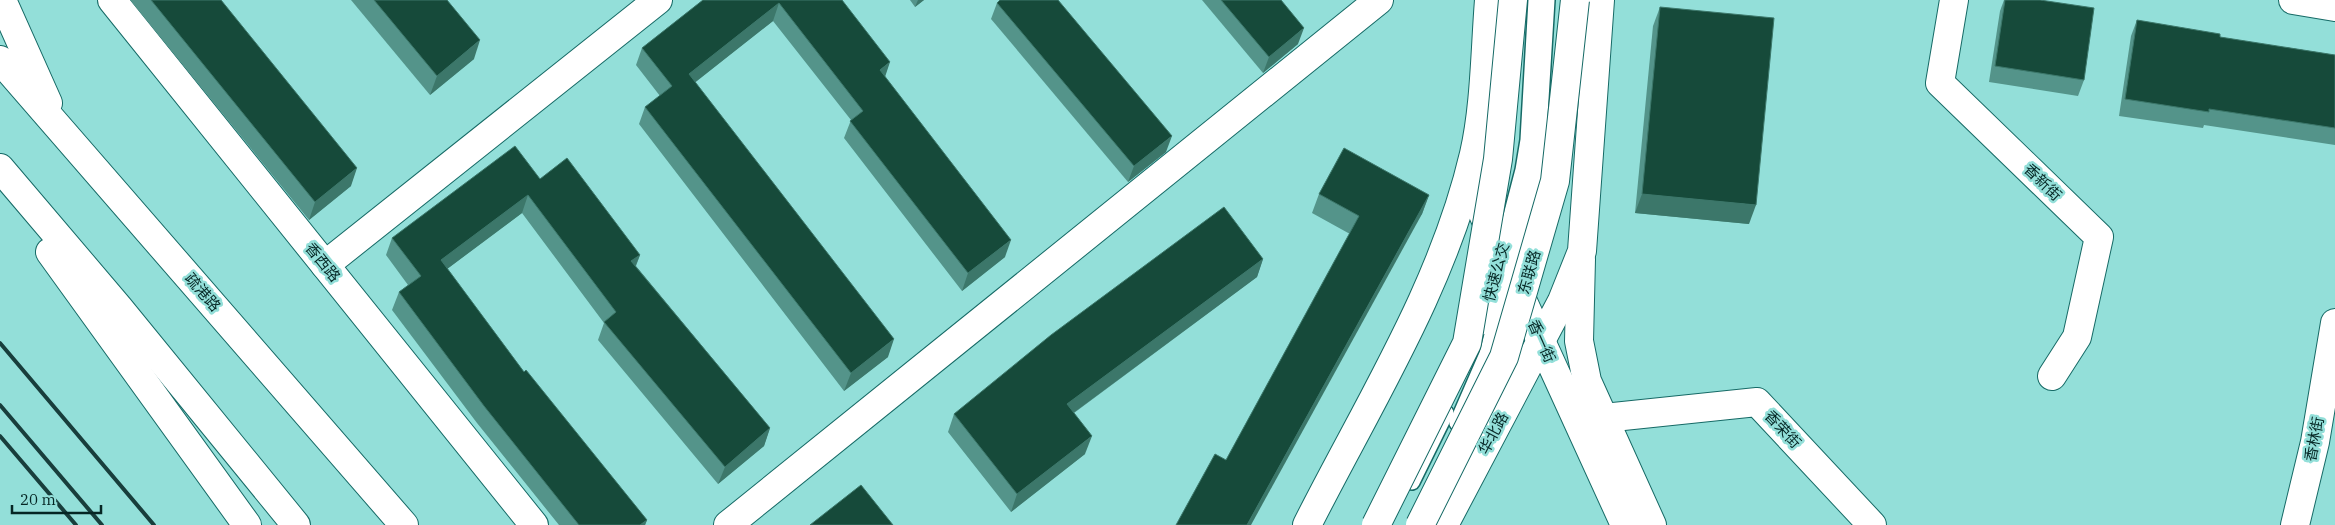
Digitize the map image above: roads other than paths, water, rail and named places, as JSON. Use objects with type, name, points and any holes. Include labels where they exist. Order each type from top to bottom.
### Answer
[{"type":"main road","points":[[2,0],[59,127]]},
{"type":"main road","name":"香西路","points":[[112,0],[534,525]]},
{"type":"main road","points":[[325,265],[658,0]]},
{"type":"main road","points":[[728,525],[1380,0]]},
{"type":"main road","points":[[1307,525],[1393,364],[1447,244],[1474,154],[1489,0]]},
{"type":"main road","points":[[1376,525],[1467,343],[1498,159],[1513,0]]},
{"type":"main road","name":"东联路","points":[[1420,525],[1507,348],[1555,181],[1575,0]]},
{"type":"main road","points":[[1600,0],[1582,251],[1579,341],[1587,382],[1652,525]]},
{"type":"main road","name":"香新街","points":[[1954,0],[1940,82],[2100,237],[2077,337],[2052,376]]},
{"type":"main road","points":[[2293,0],[2335,7]]},
{"type":"main road","name":"疏港路","points":[[0,60],[404,525]]},
{"type":"main road","name":"香一街","points":[[1474,154],[1474,181],[1478,202],[1625,525]]},
{"type":"main road","points":[[0,168],[119,308],[296,525]]},
{"type":"main road","points":[[0,182],[246,525]]},
{"type":"main road","name":"华北路","points":[[1444,525],[1562,301],[1582,251]]},
{"type":"main road","name":"香林街","points":[[2295,525],[2315,442],[2335,323]]},
{"type":"main road","name":"香荣街","points":[[1604,418],[1758,402],[1872,525]]},
{"type":"lane","name":"快速公交","points":[[1406,525],[1443,453],[1487,354],[1528,140],[1536,0]]},
{"type":"lane","name":"快速公交","points":[[1389,525],[1432,445],[1477,345],[1539,148],[1547,0]]},
{"type":"railway","points":[[0,343],[154,525]]},
{"type":"railway","points":[[0,405],[102,525]]},
{"type":"railway","points":[[0,436],[76,525]]}]
